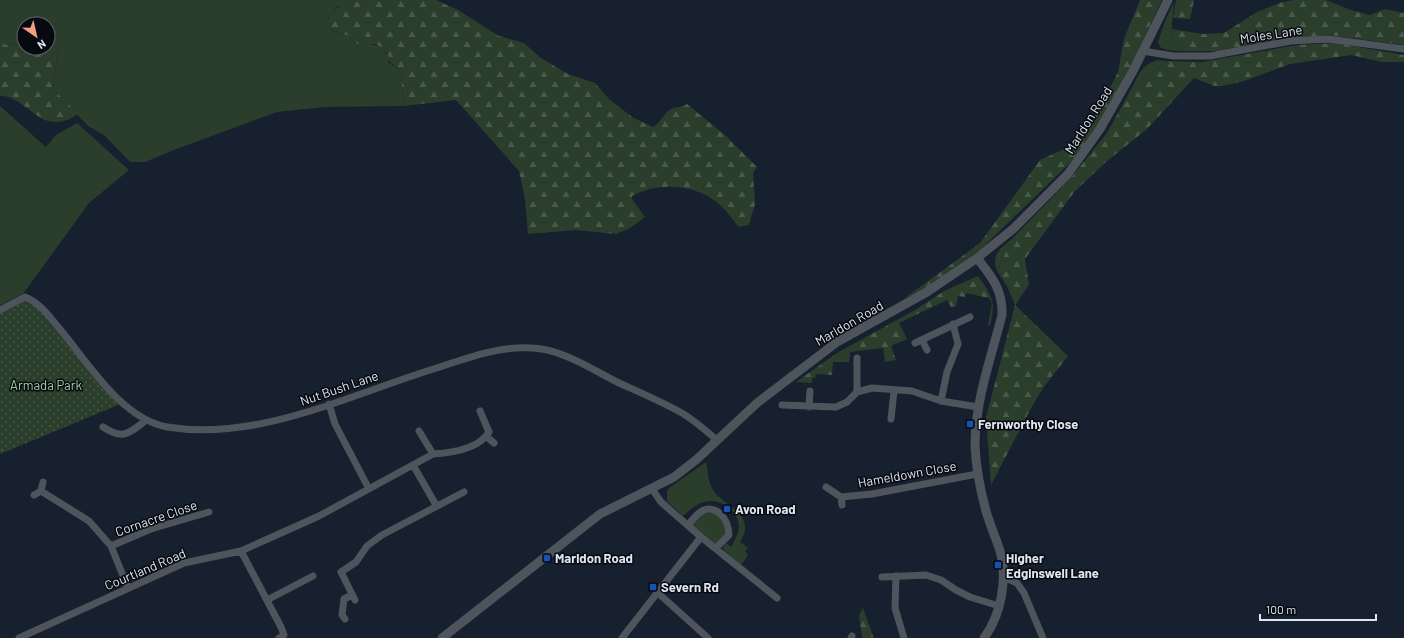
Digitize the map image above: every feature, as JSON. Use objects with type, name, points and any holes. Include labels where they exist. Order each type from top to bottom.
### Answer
[{"type":"street","name":"Marldon Road","points":[[442,638],[600,514],[674,477],[696,460],[757,402],[837,342],[927,292],[977,258],[1013,229],[1068,174],[1100,129],[1133,72],[1168,0]]},
{"type":"street","name":"Moles Lane","points":[[1143,51],[1173,56],[1210,56],[1291,41],[1328,39],[1404,49]]},
{"type":"street","points":[[977,258],[1000,291],[1002,302],[1002,315],[978,407],[975,444],[977,474],[986,511],[1000,552],[1003,577],[999,606],[994,622],[984,638]]},
{"type":"street","name":"Nut Bush Lane","points":[[0,310],[25,297],[34,301],[70,341],[98,377],[123,403],[145,421],[166,427],[208,430],[255,424],[294,416],[479,355],[516,348],[534,348],[559,354],[680,412],[717,440]]},
{"type":"street","points":[[915,343],[970,317]]},
{"type":"street","points":[[941,401],[947,372],[958,344],[953,324]]},
{"type":"street","points":[[922,340],[928,350]]},
{"type":"street","points":[[856,358],[857,392]]},
{"type":"street","points":[[782,405],[836,407],[847,402],[857,392],[872,388],[912,391],[941,401],[978,407]]},
{"type":"street","points":[[891,419],[894,390]]},
{"type":"street","points":[[809,407],[810,391]]},
{"type":"street","points":[[329,404],[335,424],[369,489]]},
{"type":"street","points":[[480,411],[489,432],[486,436],[494,443]]},
{"type":"street","points":[[103,427],[114,434],[129,433],[145,421]]},
{"type":"street","points":[[419,431],[432,454]]},
{"type":"street","name":"Courtland Road","points":[[19,638],[184,563],[241,552],[319,516],[432,454],[450,453],[484,440],[486,436]]},
{"type":"street","points":[[413,465],[436,505]]},
{"type":"street","name":"Hameldown Close","points":[[826,488],[841,497],[872,494],[977,474]]},
{"type":"street","points":[[34,495],[41,491],[43,482]]},
{"type":"street","points":[[652,489],[661,502],[701,537],[777,598]]},
{"type":"street","points":[[41,491],[89,521],[111,546],[128,588]]},
{"type":"street","points":[[345,619],[342,615],[344,599],[354,597],[341,572],[356,562],[367,546],[382,535],[436,505],[464,492]]},
{"type":"street","name":"Hameldown Close","points":[[841,497],[842,505]]},
{"type":"street","points":[[688,525],[698,514],[705,510],[711,509],[718,512],[727,521],[729,535],[716,548]]},
{"type":"street","name":"Cornacre Close","points":[[111,546],[151,529],[209,512]]},
{"type":"street","points":[[622,638],[701,537]]},
{"type":"street","points":[[241,552],[284,635],[279,638]]},
{"type":"street","points":[[882,577],[926,575],[941,580],[956,590],[976,599],[999,606]]},
{"type":"street","points":[[267,600],[313,576]]},
{"type":"street","points":[[896,576],[895,608],[904,638]]},
{"type":"street","points":[[1003,577],[1017,583],[1024,593],[1043,638]]},
{"type":"street","points":[[658,593],[708,638]]},
{"type":"green space","points":[[0,0],[366,0],[336,7],[328,18],[330,30],[349,36],[357,44],[373,44],[384,51],[390,60],[388,62],[399,70],[401,75],[404,106],[324,107],[277,112],[145,162],[130,162],[105,136],[88,126],[52,88],[59,47],[56,47],[56,16],[16,16],[16,45],[0,44]]},
{"type":"green space","points":[[366,0],[436,0],[458,10],[499,36],[524,43],[541,58],[568,74],[595,83],[609,99],[632,117],[653,127],[668,111],[687,104],[726,136],[757,167],[753,173],[755,204],[749,225],[739,227],[721,206],[702,193],[678,187],[666,187],[654,188],[632,196],[632,199],[645,217],[630,228],[616,234],[575,230],[528,234],[525,198],[519,171],[456,100],[404,106],[401,75],[399,70],[390,62],[387,53],[376,44],[357,44],[349,36],[328,29],[327,22],[330,14],[334,10],[349,3]]},
{"type":"green space","points":[[1140,0],[1162,0],[1131,66],[1089,141],[1069,164],[981,249],[923,291],[905,298],[980,243],[1040,160],[1079,142],[1101,106],[1118,72],[1124,39]]},
{"type":"green space","points":[[1176,0],[1194,0],[1190,19],[1173,18]]},
{"type":"green space","points":[[1294,0],[1326,0],[1351,10],[1370,15],[1385,9],[1404,13],[1404,45],[1329,35],[1291,39],[1225,51],[1178,51],[1173,44],[1172,29],[1203,34],[1224,33],[1257,12],[1282,2]]},
{"type":"green space","points":[[1174,2],[1172,34],[1178,51],[1166,50],[1160,47],[1158,42],[1165,21]]},
{"type":"green space","points":[[1336,43],[1404,55],[1404,62],[1382,62],[1351,55],[1290,64],[1244,81],[1222,86],[1214,86],[1194,78],[1147,129],[1107,161],[1075,191],[1025,259],[1029,285],[1015,305],[1007,286],[997,271],[1012,239],[1070,179],[1107,133],[1133,86],[1168,61],[1202,62],[1297,45]]},
{"type":"green space","points":[[0,44],[16,45],[16,56],[56,56],[56,46],[59,46],[52,88],[78,114],[65,121],[54,122],[35,114],[19,102],[0,96]]},
{"type":"green space","points":[[1158,60],[1168,61],[1133,86],[1142,70],[1149,64]]},
{"type":"green space","points":[[0,106],[46,147],[56,135],[77,123],[129,170],[89,203],[23,294],[0,305]]},
{"type":"green space","points":[[1012,239],[997,271],[995,265],[996,256],[1000,249]]},
{"type":"green space","points":[[978,276],[992,299],[993,310],[990,326],[988,325],[992,304],[989,298],[966,293],[965,297],[958,296],[956,306],[951,307],[947,300],[899,323],[907,339],[891,346],[896,360],[885,362],[883,348],[850,352],[849,362],[833,362],[832,375],[816,374],[815,378],[812,378],[812,383],[796,382],[837,353],[915,310],[944,291]]},
{"type":"green space","name":"Armada Park","points":[[25,297],[34,301],[123,403],[0,454],[0,310]]},
{"type":"green space","points":[[1015,305],[1068,356],[1043,388],[991,485],[986,418]]},
{"type":"green space","points":[[706,462],[711,487],[717,495],[737,511],[745,524],[745,533],[740,542],[748,548],[745,551],[748,555],[741,565],[723,548],[726,543],[731,547],[739,529],[738,520],[727,506],[716,501],[704,502],[698,504],[683,516],[667,501],[667,492],[669,488]]},
{"type":"green space","points":[[718,512],[729,535],[716,548],[688,525],[698,514]]},
{"type":"green space","points":[[863,608],[874,638],[862,638],[859,615]]},
{"type":"place","name":"Fernworthy Close","points":[[970,424]]},
{"type":"place","name":"Avon Road","points":[[727,509]]},
{"type":"place","name":"Marldon Road","points":[[547,558]]},
{"type":"place","name":"Higher Edginswell Lane","points":[[998,565]]},
{"type":"place","name":"Severn Rd","points":[[653,587]]}]
